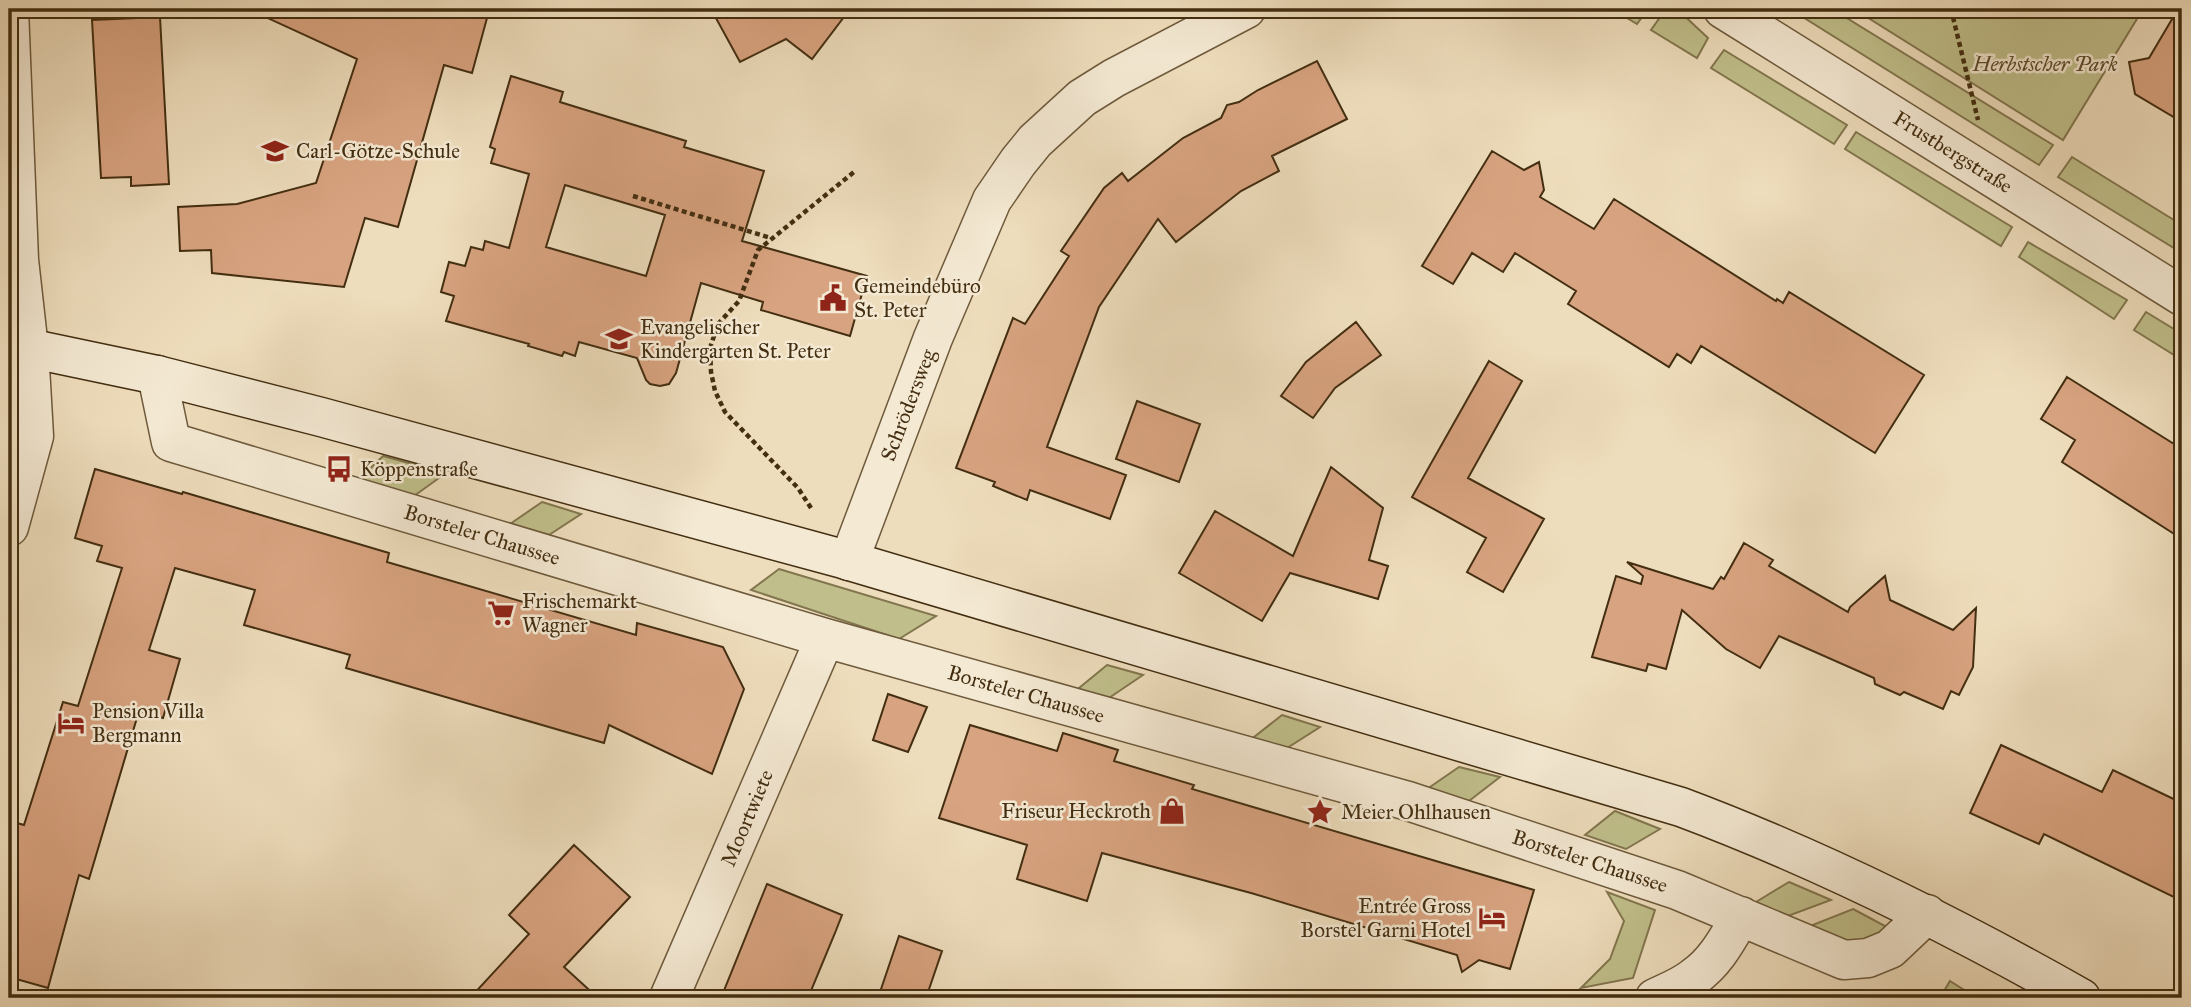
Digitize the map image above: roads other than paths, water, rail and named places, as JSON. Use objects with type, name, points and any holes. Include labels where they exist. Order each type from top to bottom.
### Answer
[{"type":"street","points":[[9,9],[19,260],[19,346],[34,436],[9,527]]},
{"type":"street","name":"Schrödersweg","points":[[846,560],[933,338],[992,200],[1018,162],[1035,141],[1082,98],[1114,78],[1247,9]]},
{"type":"street","name":"Frustbergstraße","points":[[1723,9],[2182,296]]},
{"type":"street","points":[[19,346],[157,375],[320,417],[846,560],[1681,807],[1814,861],[1927,914],[2081,998]]},
{"type":"street","name":"Borsteler Chaussee","points":[[157,375],[171,442],[825,638],[1408,801],[1677,890],[1844,960],[1868,958],[1890,949],[1927,914]]},
{"type":"street","name":"Moortwiete","points":[[669,998],[825,638]]},
{"type":"street","points":[[1655,998],[1693,979],[1709,966],[1741,916]]},
{"type":"place","name":"Carl-Götze-Schule","points":[[275,151]]},
{"type":"place","name":"Gemeindebüro St. Peter","points":[[833,298]]},
{"type":"place","name":"Evangelischer Kindergarten St. Peter","points":[[619,339]]},
{"type":"place","name":"Köppenstraße","points":[[339,469]]},
{"type":"place","name":"Frischemarkt Wagner","points":[[501,613]]},
{"type":"place","name":"Pension Villa Bergmann","points":[[71,723]]},
{"type":"place","name":"Friseur Heckroth","points":[[1172,811]]},
{"type":"place","name":"Meier Ohlhausen","points":[[1320,812]]},
{"type":"place","name":"Entrée Gross Borstel Garni Hotel","points":[[1492,918]]},
{"type":"park label","name":"Herbstscher Park","points":[[2045,64]]}]
